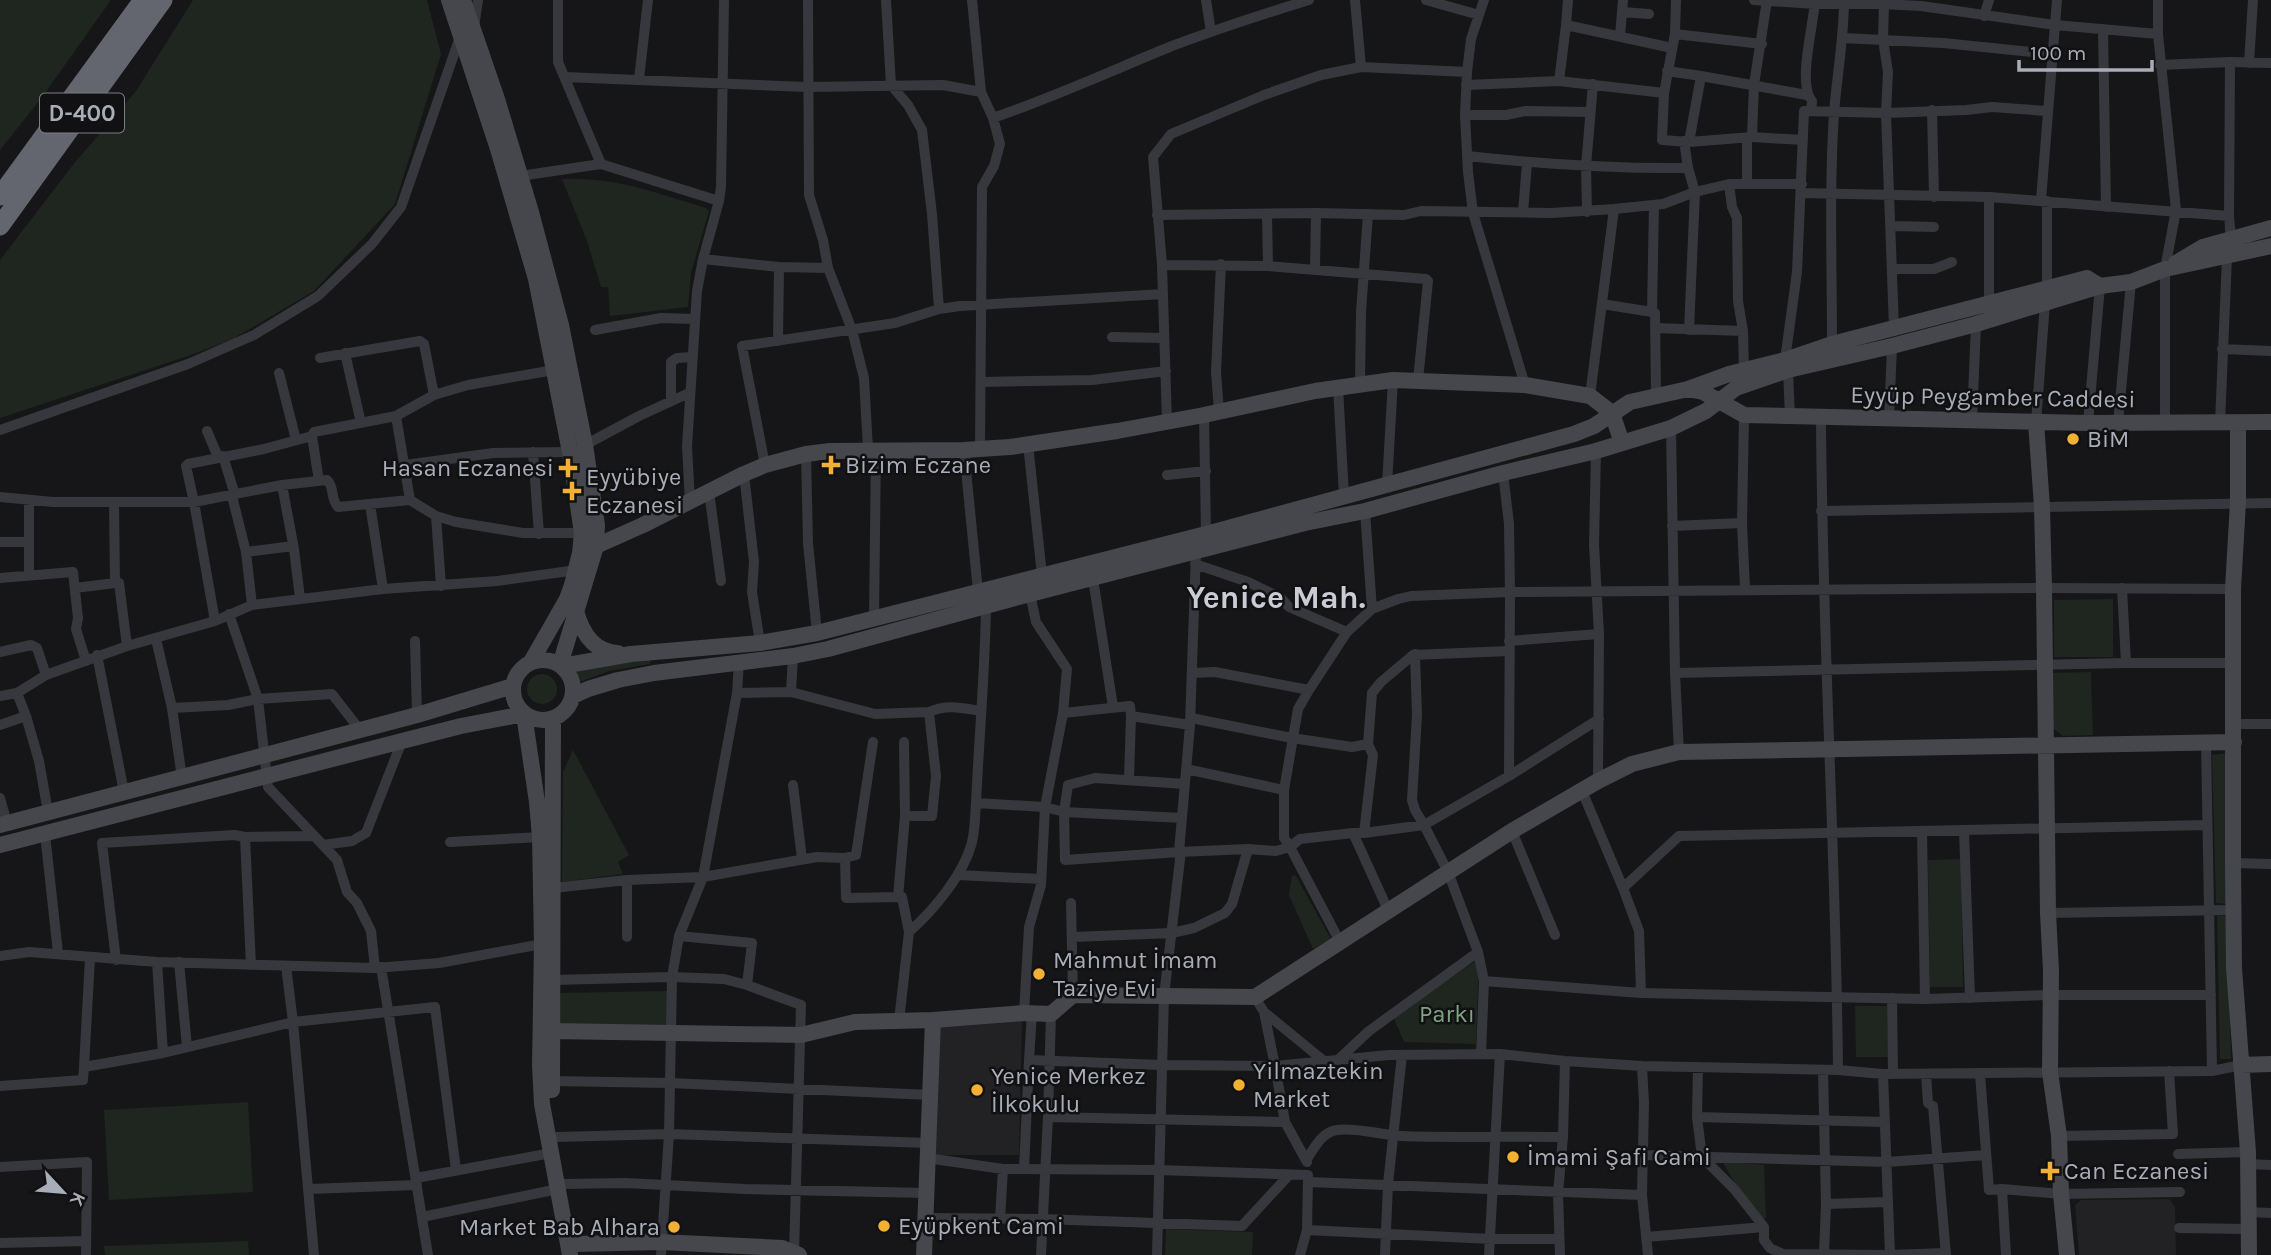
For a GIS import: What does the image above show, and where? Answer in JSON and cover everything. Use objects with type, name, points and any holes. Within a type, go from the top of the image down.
[{"type":"highway","name":"D-400","points":[[0,196],[143,0]]},
{"type":"highway","name":"D-400","points":[[0,226],[163,0]]},
{"type":"main road","points":[[449,0],[467,32],[520,176],[561,325],[585,445],[597,525],[596,546],[561,666]]},
{"type":"main road","points":[[463,0],[467,32],[536,279],[570,453],[582,533],[577,569],[567,599],[531,662],[517,674],[513,686],[514,699],[524,714],[540,837],[542,1104],[554,1145],[572,1252],[782,1248],[796,1254]]},
{"type":"main road","points":[[2165,269],[2203,247],[2271,228]]},
{"type":"main road","points":[[561,666],[631,654],[760,643],[817,633],[1206,534],[1574,434],[1594,426],[1630,402],[1688,389],[1729,374],[1892,346],[1976,324],[2087,278],[2100,286],[2130,282],[2165,269],[2271,246]]},
{"type":"main road","points":[[573,696],[618,680],[793,656],[886,635],[1030,594],[1196,558],[1305,523],[1365,511],[1596,451],[1671,428],[1706,411],[1736,388],[1832,344],[1989,304],[2046,296]]},
{"type":"main road","points":[[596,546],[744,474],[765,465],[806,454],[872,449],[972,449],[1028,444],[1212,414],[1338,387],[1393,380],[1525,385],[1590,396],[1612,413],[1622,443]]},
{"type":"main road","name":"Eyyüp Peygamber Caddesi","points":[[1688,389],[1703,392],[1744,415],[2088,423],[2271,422]]},
{"type":"main road","points":[[2036,422],[2044,587],[2050,1072],[2059,1136],[2067,1255]]},
{"type":"main road","points":[[2238,423],[2238,502],[2233,589],[2234,968],[2245,1093],[2249,1255]]},
{"type":"main road","points":[[576,611],[579,625],[594,645],[612,653],[631,654]]},
{"type":"main road","points":[[0,845],[461,726],[524,714],[538,720],[553,719],[568,708],[573,696],[572,680],[561,666],[546,660],[531,662]]},
{"type":"main road","points":[[4,824],[417,715],[513,686]]},
{"type":"main road","points":[[553,719],[551,1081],[554,1145]]},
{"type":"main road","points":[[552,1031],[801,1035],[855,1022],[1051,1014],[1073,995],[1255,997],[1512,831],[1632,764],[1679,752],[2234,742]]},
{"type":"main road","points":[[924,1255],[933,1020]]},
{"type":"main road","points":[[2241,1065],[2271,1064]]},
{"type":"street","points":[[0,430],[188,364],[254,335],[318,296],[372,244],[401,206],[478,0]]},
{"type":"street","points":[[558,0],[558,62],[601,164]]},
{"type":"street","points":[[639,79],[648,0]]},
{"type":"street","points":[[690,502],[687,446],[695,319],[702,259],[719,201],[724,0]]},
{"type":"street","points":[[808,0],[809,195],[823,240],[828,268],[852,330],[864,378],[872,449],[874,618]]},
{"type":"street","points":[[886,0],[891,85],[908,105],[922,130],[939,309]]},
{"type":"street","points":[[972,0],[981,92],[993,118],[1000,144],[994,166],[982,187],[981,382],[972,449],[978,591]]},
{"type":"street","points":[[1206,0],[1211,32]]},
{"type":"street","points":[[993,118],[1211,32],[1309,0]]},
{"type":"street","points":[[1354,0],[1361,67]]},
{"type":"street","points":[[1426,0],[1479,15]]},
{"type":"street","points":[[1484,0],[1471,39],[1466,85],[1467,156],[1473,213],[1525,385]]},
{"type":"street","points":[[1559,81],[1568,0]]},
{"type":"street","points":[[1620,36],[1623,0]]},
{"type":"street","points":[[1676,0],[1675,34],[1664,93],[1662,140],[1803,140]]},
{"type":"street","points":[[1754,0],[1936,4],[1984,16],[2158,34]]},
{"type":"street","points":[[1747,184],[1754,85],[1767,0]]},
{"type":"street","points":[[1984,16],[1989,0]]},
{"type":"street","points":[[2036,422],[2046,296],[2046,111],[2057,0]]},
{"type":"street","points":[[2158,0],[2160,65],[2176,210],[2165,269],[2165,423]]},
{"type":"street","points":[[2249,63],[2253,0]]},
{"type":"street","points":[[1811,111],[1812,100],[1807,94],[1806,80],[1815,2]]},
{"type":"street","points":[[1832,344],[1832,193],[1844,2]]},
{"type":"street","points":[[1882,2],[1883,40],[1888,72],[1886,113],[1894,328]]},
{"type":"street","points":[[1622,12],[1649,14]]},
{"type":"street","points":[[1566,24],[1672,48]]},
{"type":"street","points":[[2103,30],[2106,207]]},
{"type":"street","points":[[1675,34],[1762,44]]},
{"type":"street","points":[[1843,38],[1943,43],[2051,54]]},
{"type":"street","points":[[2230,62],[2231,239]]},
{"type":"street","points":[[2160,65],[2271,63]]},
{"type":"street","points":[[1167,422],[1162,265],[1153,157],[1171,134],[1309,79],[1361,67],[1467,72]]},
{"type":"street","points":[[1667,71],[1807,94]]},
{"type":"street","points":[[1689,330],[1695,192],[1688,168],[1687,142],[1701,76]]},
{"type":"street","points":[[565,77],[807,87],[943,85],[981,92]]},
{"type":"street","points":[[1466,85],[1559,81],[1664,93]]},
{"type":"street","points":[[1587,212],[1586,166],[1593,84]]},
{"type":"street","points":[[1790,417],[1787,365],[1797,272],[1804,111],[1886,113],[1992,107],[2046,111]]},
{"type":"street","points":[[1932,110],[1934,197]]},
{"type":"street","points":[[1465,115],[1506,115],[1539,111],[1590,112]]},
{"type":"street","points":[[1467,156],[1527,163],[1630,169],[1688,168]]},
{"type":"street","points":[[1523,212],[1527,163]]},
{"type":"street","points":[[520,176],[601,164],[719,201]]},
{"type":"street","points":[[1157,215],[1404,215],[1421,211],[1587,212],[1654,205],[1729,184],[1747,184],[1832,193],[1989,197],[2229,216]]},
{"type":"street","points":[[1729,184],[1731,207],[1737,218],[1738,301],[1743,331],[1744,372]]},
{"type":"street","points":[[1989,197],[1989,304]]},
{"type":"street","points":[[1654,205],[1652,312],[1655,313],[1656,396]]},
{"type":"street","points":[[1590,396],[1614,209]]},
{"type":"street","points":[[1315,268],[1317,213]]},
{"type":"street","points":[[1267,214],[1268,265]]},
{"type":"street","points":[[1360,384],[1368,214]]},
{"type":"street","points":[[1892,226],[1934,227]]},
{"type":"street","points":[[2220,423],[2227,257]]},
{"type":"street","points":[[702,259],[779,267],[828,268]]},
{"type":"street","points":[[1893,270],[1934,269],[1952,262]]},
{"type":"street","points":[[1206,534],[1206,471],[1216,372],[1221,264]]},
{"type":"street","points":[[1162,265],[1268,265],[1426,279],[1429,281],[1418,380]]},
{"type":"street","points":[[778,341],[779,267]]},
{"type":"street","points":[[2118,423],[2130,282]]},
{"type":"street","points":[[2088,423],[2100,286]]},
{"type":"street","points":[[765,465],[742,346],[895,323],[939,309],[1163,294]]},
{"type":"street","points":[[1602,304],[1652,312]]},
{"type":"street","points":[[595,330],[661,318],[695,319]]},
{"type":"street","points":[[1972,420],[1976,324]]},
{"type":"street","points":[[1655,328],[1743,331]]},
{"type":"street","points":[[1112,337],[1164,338]]},
{"type":"street","points":[[320,358],[420,341],[424,344],[434,395]]},
{"type":"street","points":[[1889,419],[1892,346]]},
{"type":"street","points":[[2222,349],[2271,351]]},
{"type":"street","points":[[345,353],[361,423]]},
{"type":"street","points":[[671,401],[671,362],[677,358],[692,357]]},
{"type":"street","points":[[215,621],[186,466],[188,464],[264,449],[312,436],[314,432],[396,416],[434,395],[468,385],[554,370]]},
{"type":"street","points":[[981,382],[1092,380],[1166,371]]},
{"type":"street","points":[[279,373],[296,440]]},
{"type":"street","points":[[1387,485],[1393,380]]},
{"type":"street","points":[[1338,387],[1343,496]]},
{"type":"street","points":[[585,445],[639,415],[689,393]]},
{"type":"street","points":[[1744,415],[1742,523],[1745,589]]},
{"type":"street","points":[[396,416],[410,500]]},
{"type":"street","points":[[1821,417],[1823,589],[1835,898],[1838,1070]]},
{"type":"street","points":[[1671,428],[1679,752]]},
{"type":"street","points":[[207,431],[221,456],[233,496],[246,552],[252,605]]},
{"type":"street","points":[[312,436],[318,481]]},
{"type":"street","points":[[1028,444],[1042,575]]},
{"type":"street","points":[[1596,451],[1594,545],[1599,634],[1598,781]]},
{"type":"street","points":[[533,452],[539,534]]},
{"type":"street","points":[[405,465],[493,453],[570,453]]},
{"type":"street","points":[[806,454],[808,543],[817,633]]},
{"type":"street","points":[[1167,475],[1206,471]]},
{"type":"street","points":[[1503,473],[1509,524],[1508,776]]},
{"type":"street","points":[[744,474],[754,562],[752,592],[760,643]]},
{"type":"street","points":[[0,497],[114,503],[194,502],[282,485],[327,480],[331,484],[334,502],[338,507],[410,500],[436,516],[456,522],[539,534],[582,533]]},
{"type":"street","points":[[282,485],[300,598]]},
{"type":"street","points":[[709,492],[721,581]]},
{"type":"street","points":[[29,500],[29,575]]},
{"type":"street","points":[[114,503],[115,583]]},
{"type":"street","points":[[1821,511],[2271,503]]},
{"type":"street","points":[[370,504],[383,589]]},
{"type":"street","points":[[1365,511],[1372,609]]},
{"type":"street","points":[[436,516],[441,586]]},
{"type":"street","points":[[1672,526],[1742,523]]},
{"type":"street","points":[[0,542],[29,542]]},
{"type":"street","points":[[246,552],[293,546]]},
{"type":"street","points":[[1157,1255],[1164,996],[1191,721],[1196,558],[1281,598],[1289,607],[1347,632]]},
{"type":"street","points":[[0,696],[16,693],[46,675],[97,655],[215,621],[252,605],[383,589],[497,581],[577,569]]},
{"type":"street","points":[[0,578],[74,572],[78,618],[76,629],[86,661]]},
{"type":"street","points":[[1093,579],[1113,707]]},
{"type":"street","points":[[75,588],[118,583],[127,646]]},
{"type":"street","points":[[2122,588],[2126,663]]},
{"type":"street","points":[[1340,942],[1284,838],[1284,790],[1292,738],[1298,709],[1347,632],[1372,609],[1398,598],[1510,592],[1745,589],[2233,589]]},
{"type":"street","points":[[1024,1169],[1029,1060],[1029,928],[1041,879],[1045,807],[1063,713],[1067,669],[1036,622],[1030,594]]},
{"type":"street","points":[[909,932],[928,916],[958,875],[972,843],[985,670],[986,607]]},
{"type":"street","points":[[229,614],[258,699],[268,787],[337,860],[347,892],[358,903],[371,931],[428,1255]]},
{"type":"street","points":[[1388,910],[1358,833],[1373,755],[1368,744],[1372,693],[1387,676],[1415,654],[1509,646],[1599,634]]},
{"type":"street","points":[[156,639],[172,708],[182,778]]},
{"type":"street","points":[[415,641],[417,715]]},
{"type":"street","points":[[0,652],[31,645],[37,648],[46,675]]},
{"type":"street","points":[[1415,654],[1417,715],[1412,800],[1448,873],[1478,952],[1484,981],[1481,1054]]},
{"type":"street","points":[[97,655],[124,792]]},
{"type":"street","points":[[791,692],[793,656]]},
{"type":"street","points":[[661,1249],[669,1134],[672,977],[679,936],[703,877],[737,693],[739,662]]},
{"type":"street","points":[[1675,673],[2233,663]]},
{"type":"street","points":[[1192,673],[1216,672],[1309,690]]},
{"type":"street","points":[[737,693],[791,692],[875,713],[929,712],[942,706],[981,711]]},
{"type":"street","points":[[16,693],[26,716],[39,761],[48,812]]},
{"type":"street","points":[[172,708],[332,694],[360,730]]},
{"type":"street","points":[[1063,713],[1130,706],[1129,779]]},
{"type":"street","points":[[905,816],[932,816],[936,776],[929,712]]},
{"type":"street","points":[[0,725],[26,716]]},
{"type":"street","points":[[1131,716],[1191,721],[1352,747],[1368,744]]},
{"type":"street","points":[[1185,784],[1095,778],[1068,785],[1064,812],[1065,860],[1248,849],[1276,851],[1290,847],[1300,839],[1424,825],[1599,719]]},
{"type":"street","points":[[2234,724],[2271,724]]},
{"type":"street","points":[[323,845],[352,841],[366,833],[402,741]]},
{"type":"street","points":[[553,888],[627,880],[703,877],[802,859],[845,858],[856,855],[873,742]]},
{"type":"street","points":[[898,897],[905,816],[904,742]]},
{"type":"street","points":[[2206,743],[2211,1071]]},
{"type":"street","points":[[1186,769],[1284,790]]},
{"type":"street","points":[[793,785],[802,859]]},
{"type":"street","points":[[1582,791],[1639,931],[1641,993]]},
{"type":"street","points":[[0,798],[4,824]]},
{"type":"street","points":[[976,803],[1045,807],[1064,812],[1182,818]]},
{"type":"street","points":[[1623,888],[1679,836],[2207,825]]},
{"type":"street","points":[[1964,830],[1970,998]]},
{"type":"street","points":[[1512,831],[1555,935]]},
{"type":"street","points":[[1922,831],[1925,999]]},
{"type":"street","points":[[46,834],[58,953]]},
{"type":"street","points":[[116,960],[102,844],[234,835],[313,836]]},
{"type":"street","points":[[245,837],[251,965]]},
{"type":"street","points":[[450,842],[540,837]]},
{"type":"street","points":[[1073,936],[1172,933],[1194,929],[1229,909],[1235,899],[1248,849]]},
{"type":"street","points":[[845,858],[846,898],[902,897],[909,932],[899,1021]]},
{"type":"street","points":[[2233,863],[2271,864]]},
{"type":"street","points":[[958,875],[1041,879]]},
{"type":"street","points":[[627,880],[627,937]]},
{"type":"street","points":[[1072,903],[1073,995]]},
{"type":"street","points":[[2048,913],[2234,910]]},
{"type":"street","points":[[679,936],[752,943],[747,985]]},
{"type":"street","points":[[0,956],[29,952],[157,962],[378,967],[439,963],[542,944]]},
{"type":"street","points":[[1339,1059],[1369,1031],[1478,952]]},
{"type":"street","points":[[0,1086],[83,1080],[90,958]]},
{"type":"street","points":[[157,962],[163,1053]]},
{"type":"street","points":[[179,962],[187,1047]]},
{"type":"street","points":[[286,966],[314,1255]]},
{"type":"street","points":[[553,980],[672,977],[724,979],[801,1005],[796,1254]]},
{"type":"street","points":[[1484,981],[1641,993],[1836,998],[2211,995]]},
{"type":"street","points":[[1255,997],[1264,1012],[1285,1122],[1307,1158],[1307,1230],[1300,1255]]},
{"type":"street","points":[[1890,1255],[1885,1122],[1892,998]]},
{"type":"street","points":[[83,1067],[163,1053],[293,1023],[435,1007],[456,1170]]},
{"type":"street","points":[[1264,1012],[1324,1061]]},
{"type":"street","points":[[1041,1255],[1051,1014]]},
{"type":"street","points":[[1029,1060],[1275,1066],[1402,1055],[1500,1054],[1642,1066],[1838,1070],[1888,1074],[2211,1071],[2241,1065]]},
{"type":"street","points":[[1489,1255],[1500,1054]]},
{"type":"street","points":[[1385,1255],[1388,1184],[1402,1055]]},
{"type":"street","points":[[1560,1255],[1558,1193],[1565,1061]]},
{"type":"street","points":[[1642,1066],[1642,1195],[1648,1255]]},
{"type":"street","points":[[1698,1067],[1697,1116],[1702,1157],[1735,1190],[1763,1227],[1764,1240],[1779,1254],[1946,1254],[1933,1106],[1928,1102],[1926,1074]]},
{"type":"street","points":[[1824,1070],[1825,1254]]},
{"type":"street","points":[[2059,1136],[2173,1134],[2169,1071]]},
{"type":"street","points":[[1980,1074],[1989,1190],[2061,1194],[2180,1192]]},
{"type":"street","points":[[551,1081],[670,1083],[930,1095]]},
{"type":"street","points":[[1697,1116],[1885,1122]]},
{"type":"street","points":[[1048,1117],[1285,1122]]},
{"type":"street","points":[[1307,1158],[1321,1138],[1338,1129],[1443,1137],[1563,1137]]},
{"type":"street","points":[[309,1189],[417,1181],[554,1145],[669,1134],[797,1140],[928,1151],[1003,1169],[1159,1170],[1289,1175],[1493,1191],[1642,1195]]},
{"type":"street","points":[[2178,1154],[2248,1158],[2271,1165]]},
{"type":"street","points":[[1642,1155],[1887,1162],[1986,1155]]},
{"type":"street","points":[[0,1167],[87,1162],[86,1255]]},
{"type":"street","points":[[1000,1219],[1003,1169]]},
{"type":"street","points":[[925,1218],[1242,1226],[1289,1175]]},
{"type":"street","points":[[422,1217],[561,1186],[926,1193]]},
{"type":"street","points":[[2002,1189],[2006,1255]]},
{"type":"street","points":[[1826,1203],[1887,1202]]},
{"type":"street","points":[[2248,1212],[2271,1213]]},
{"type":"street","points":[[1646,1237],[1763,1227]]},
{"type":"street","points":[[2179,1228],[2248,1229]]},
{"type":"street","points":[[1307,1230],[1386,1236],[1559,1239]]},
{"type":"street","points":[[0,1242],[86,1241]]},
{"type":"shaded area","name":"Yenice Merkez İlkokulu","points":[[1022,1021],[1019,1155],[932,1155],[935,1024]]},
{"type":"shaded area","points":[[2169,1199],[2175,1207],[2176,1255],[2079,1255],[2075,1205],[2081,1200]]},
{"type":"green space","points":[[0,0],[111,0],[40,100],[0,150]]},
{"type":"green space","points":[[193,0],[427,0],[441,54],[395,204],[314,291],[231,340],[0,418],[0,260],[72,166],[136,91]]},
{"type":"green space","points":[[562,179],[618,183],[709,211],[691,273],[688,307],[610,316],[608,287],[601,287],[587,241]]},
{"type":"green space","points":[[2113,599],[2113,657],[2054,657],[2054,600]]},
{"type":"green space","points":[[651,659],[650,664],[609,671],[577,683],[577,670]]},
{"type":"green space","points":[[2091,672],[2093,735],[2063,736],[2050,726],[2048,673]]},
{"type":"green space","points":[[542,674],[553,678],[557,689],[553,700],[542,704],[531,700],[527,689],[531,678]]},
{"type":"green space","points":[[573,750],[629,855],[618,862],[623,874],[562,882],[563,772]]},
{"type":"green space","points":[[2228,753],[2229,904],[2216,903],[2212,755]]},
{"type":"green space","points":[[1961,859],[1963,987],[1930,987],[1928,860]]},
{"type":"green space","points":[[1292,875],[1296,876],[1331,939],[1313,949],[1289,895]]},
{"type":"green space","points":[[2217,916],[2227,916],[2231,1059],[2220,1059]]},
{"type":"green space","name":"Parkı","points":[[1479,959],[1476,1044],[1404,1042],[1393,1016]]},
{"type":"green space","points":[[667,991],[667,1027],[560,1026],[560,993]]},
{"type":"green space","points":[[1855,1006],[1887,1006],[1888,1057],[1856,1057]]},
{"type":"green space","points":[[248,1102],[253,1192],[109,1200],[104,1110]]},
{"type":"green space","points":[[1722,1161],[1764,1165],[1766,1217],[1763,1220],[1747,1204]]},
{"type":"green space","points":[[1166,1229],[1253,1232],[1252,1255],[1165,1255]]},
{"type":"green space","points":[[248,1241],[249,1255],[105,1255],[104,1246]]},
{"type":"place","name":"BiM","points":[[2073,439]]},
{"type":"place","name":"Bizim Eczane","points":[[831,465]]},
{"type":"place","name":"Hasan Eczanesi","points":[[568,468]]},
{"type":"place","name":"Eyyübiye Eczanesi","points":[[572,491]]},
{"type":"place","name":"Mahmut İmam Taziye Evi","points":[[1039,974]]},
{"type":"place","name":"Yilmaztekin Market","points":[[1239,1085]]},
{"type":"place","name":"Yenice Merkez İlkokulu","points":[[977,1090]]},
{"type":"place","name":"İmami Şafi Cami","points":[[1513,1157]]},
{"type":"place","name":"Can Eczanesi","points":[[2050,1171]]},
{"type":"place","name":"Eyüpkent Cami","points":[[884,1226]]},
{"type":"place","name":"Market Bab Alhara","points":[[674,1227]]},
{"type":"district","name":"Yenice Mah.","points":[[1276,597]]}]
